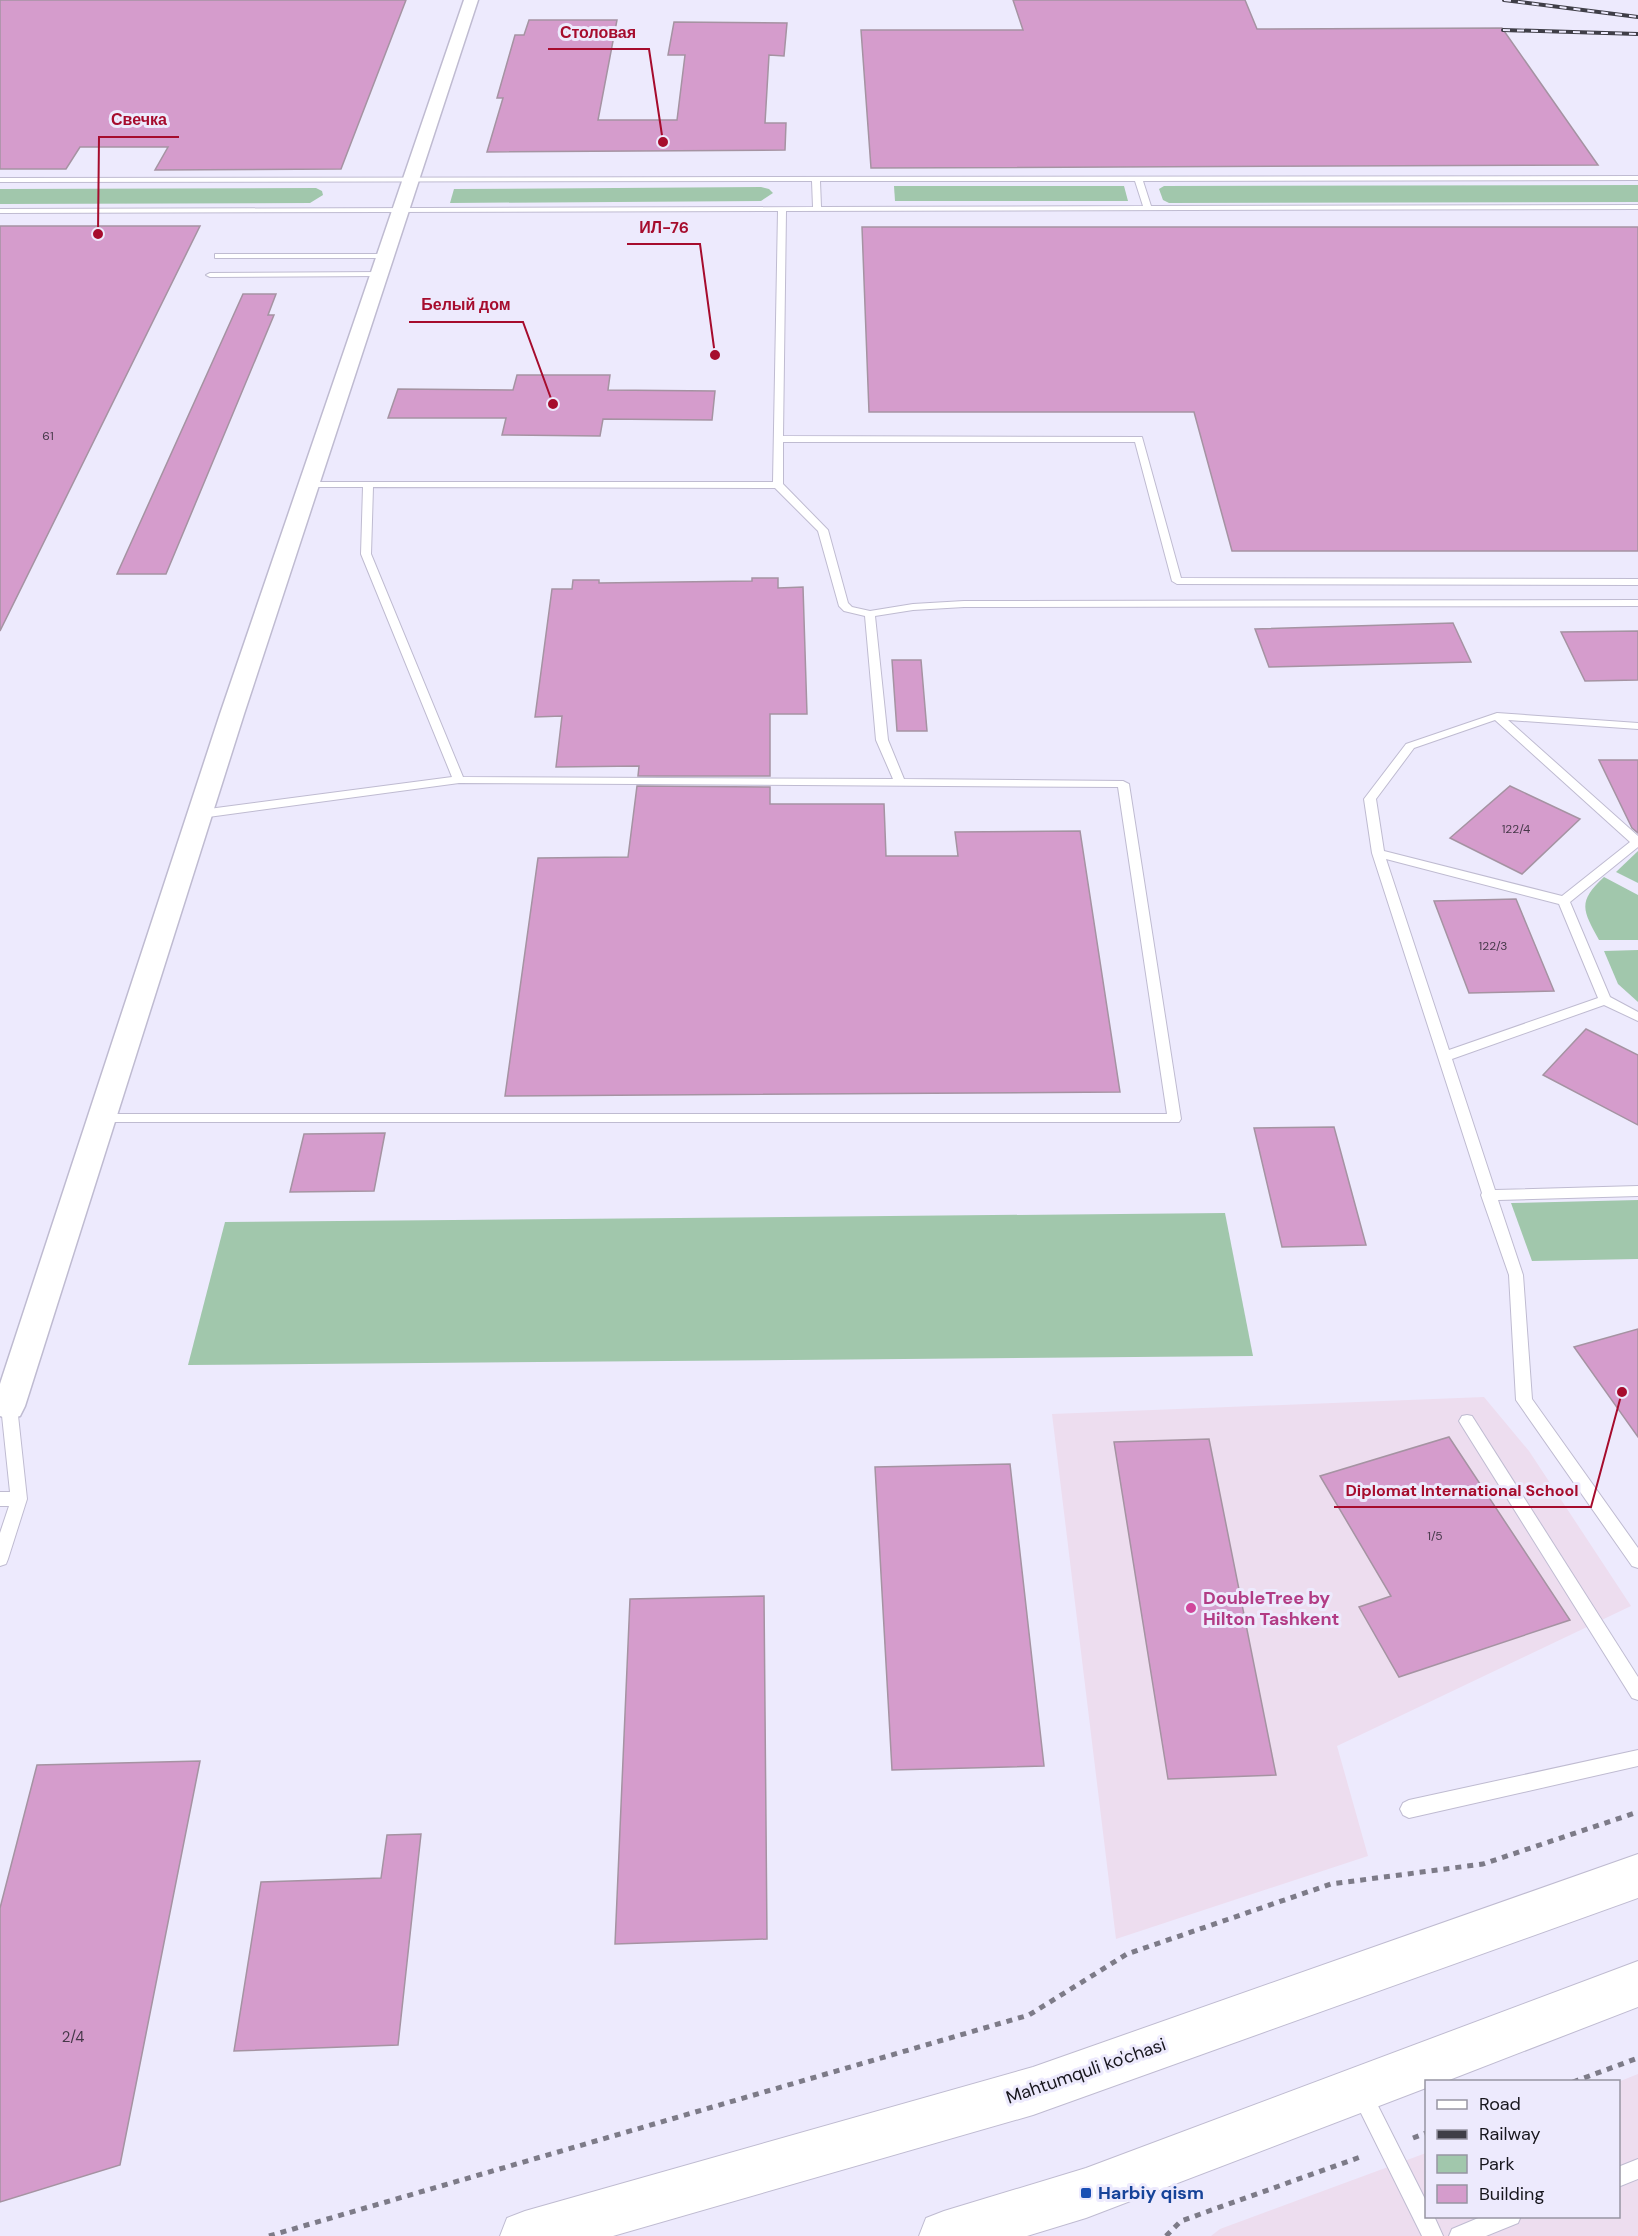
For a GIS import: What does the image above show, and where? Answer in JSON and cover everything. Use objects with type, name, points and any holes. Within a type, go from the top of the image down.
[{"type":"main road","name":"Mahtumquli ko'chasi","points":[[525,2236],[1033,2091],[1638,1876]]},
{"type":"main road","points":[[944,2236],[1086,2193],[1358,2088],[1638,1984]]},
{"type":"street","points":[[5,1414],[309,484],[471,0]]},
{"type":"lane","points":[[1138,178],[1148,208]]},
{"type":"lane","points":[[0,180],[1638,178]]},
{"type":"lane","points":[[816,179],[817,208]]},
{"type":"lane","points":[[0,211],[1638,207]]},
{"type":"lane","points":[[778,485],[782,208]]},
{"type":"lane","points":[[218,256],[382,265]]},
{"type":"lane","points":[[210,275],[382,265]]},
{"type":"lane","points":[[779,439],[1139,439],[1177,581],[1638,582]]},
{"type":"lane","points":[[309,484],[778,485],[823,530],[843,604],[848,609],[870,614],[913,607],[964,604],[1638,603]]},
{"type":"lane","points":[[368,484],[366,554],[459,780]]},
{"type":"lane","points":[[870,614],[882,740],[900,783]]},
{"type":"lane","points":[[1638,726],[1497,716],[1410,746],[1370,799],[1378,853],[1516,1275],[1524,1400],[1638,1561]]},
{"type":"lane","points":[[1497,716],[1637,841],[1564,901]]},
{"type":"lane","points":[[102,1119],[1174,1119],[1123,784],[459,780],[201,814]]},
{"type":"lane","points":[[1378,853],[1564,901]]},
{"type":"lane","points":[[1564,901],[1605,1000],[1638,1017]]},
{"type":"lane","points":[[1444,1057],[1605,1000]]},
{"type":"lane","points":[[1488,1195],[1638,1191]]},
{"type":"lane","points":[[0,1559],[19,1499],[5,1414]]},
{"type":"lane","points":[[1467,1421],[1638,1692]]},
{"type":"lane","points":[[0,1499],[19,1499]]},
{"type":"lane","points":[[1409,1809],[1638,1758]]},
{"type":"lane","points":[[1358,2088],[1433,2236]]},
{"type":"lane","points":[[1620,2176],[1638,2169]]},
{"type":"lane","points":[[1459,2236],[1508,2218]]},
{"type":"path","points":[[269,2236],[1029,2015],[1127,1954],[1331,1884],[1483,1864],[1638,1812]]},
{"type":"path","points":[[1578,2080],[1638,2058]]},
{"type":"path","points":[[1166,2236],[1181,2221],[1425,2133]]},
{"type":"shaded area","points":[[1484,1397],[1529,1451],[1631,1606],[1337,1746],[1368,1856],[1116,1939],[1052,1414]]},
{"type":"shaded area","points":[[1638,2074],[1638,2236],[1211,2236],[1220,2229],[1425,2153],[1425,2218],[1620,2218],[1620,2081]]},
{"type":"green space","points":[[1638,185],[1638,202],[1169,203],[1163,200],[1159,189],[1164,186]]},
{"type":"green space","points":[[894,186],[1124,186],[1128,201],[895,201]]},
{"type":"green space","points":[[761,187],[773,193],[761,201],[450,203],[454,189]]},
{"type":"green space","points":[[316,188],[322,191],[323,195],[310,203],[0,204],[0,189]]},
{"type":"green space","points":[[1638,851],[1638,883],[1616,872]]},
{"type":"green space","points":[[1604,877],[1638,895],[1638,940],[1599,940],[1585,907],[1590,893]]},
{"type":"green space","points":[[1638,950],[1638,1002],[1618,984],[1604,951]]},
{"type":"green space","points":[[1638,1200],[1638,1259],[1532,1261],[1511,1203]]},
{"type":"green space","points":[[1225,1213],[1253,1356],[188,1365],[225,1222]]},
{"type":"building","points":[[0,0],[406,0],[341,169],[155,170],[168,147],[80,147],[66,169],[0,169]]},
{"type":"building","points":[[1013,0],[1245,0],[1257,29],[1502,28],[1598,165],[871,168],[861,30],[1023,30]]},
{"type":"building","points":[[529,20],[617,20],[598,120],[677,120],[685,55],[668,55],[674,22],[787,23],[784,56],[769,55],[765,123],[786,123],[785,150],[487,152],[503,98],[497,98],[515,35],[524,35]]},
{"type":"building","points":[[0,226],[200,226],[0,631]]},
{"type":"building","points":[[862,227],[1638,227],[1638,551],[1232,551],[1194,412],[869,412]]},
{"type":"building","points":[[243,294],[276,294],[268,315],[274,315],[166,574],[117,574]]},
{"type":"building","points":[[517,375],[610,375],[608,390],[715,391],[712,420],[603,419],[600,436],[502,435],[506,418],[388,418],[398,389],[513,390]]},
{"type":"building","points":[[752,578],[778,578],[778,588],[803,587],[807,714],[770,714],[770,776],[638,776],[639,766],[556,767],[562,716],[535,717],[552,589],[572,589],[573,580],[599,580],[599,583],[752,581]]},
{"type":"building","points":[[1453,623],[1471,662],[1269,667],[1255,629]]},
{"type":"building","points":[[1638,631],[1638,680],[1585,681],[1561,632]]},
{"type":"building","points":[[892,660],[921,660],[927,731],[897,731]]},
{"type":"building","points":[[1599,760],[1638,760],[1638,833],[1632,828]]},
{"type":"building","points":[[637,786],[770,787],[770,804],[884,804],[886,856],[958,856],[955,832],[1080,831],[1120,1092],[505,1096],[538,858],[628,857]]},
{"type":"building","points":[[1510,786],[1580,819],[1522,874],[1450,838]]},
{"type":"building","points":[[1516,899],[1554,991],[1469,993],[1434,901]]},
{"type":"building","points":[[1586,1029],[1638,1055],[1638,1125],[1543,1075]]},
{"type":"building","points":[[1334,1127],[1366,1245],[1282,1247],[1254,1128]]},
{"type":"building","points":[[385,1133],[374,1191],[290,1192],[304,1134]]},
{"type":"building","points":[[1638,1329],[1638,1437],[1574,1347]]},
{"type":"building","points":[[1449,1437],[1570,1620],[1399,1677],[1359,1607],[1391,1596],[1320,1476]]},
{"type":"building","name":"DoubleTree by Hilton Tashkent","points":[[1209,1439],[1276,1775],[1168,1779],[1114,1442]]},
{"type":"building","points":[[1010,1464],[1044,1766],[892,1770],[875,1467]]},
{"type":"building","points":[[764,1596],[767,1939],[615,1944],[630,1599]]},
{"type":"building","points":[[200,1761],[120,2165],[0,2202],[0,1908],[37,1765]]},
{"type":"building","points":[[421,1834],[398,2045],[234,2051],[261,1882],[381,1878],[387,1835]]},
{"type":"railway","points":[[1504,0],[1638,17]]},
{"type":"railway","points":[[1503,30],[1638,34]]},
{"type":"place","name":"Столовая","points":[[663,142]]},
{"type":"place","name":"Свечка","points":[[98,234]]},
{"type":"place","name":"ИЛ-76","points":[[715,355]]},
{"type":"place","name":"Белый дом","points":[[553,404]]},
{"type":"place","name":"Diplomat International School","points":[[1622,1392]]},
{"type":"place","name":"DoubleTree by Hilton Tashkent","points":[[1191,1608]]},
{"type":"place","name":"Harbiy qism","points":[[1086,2193]]}]
